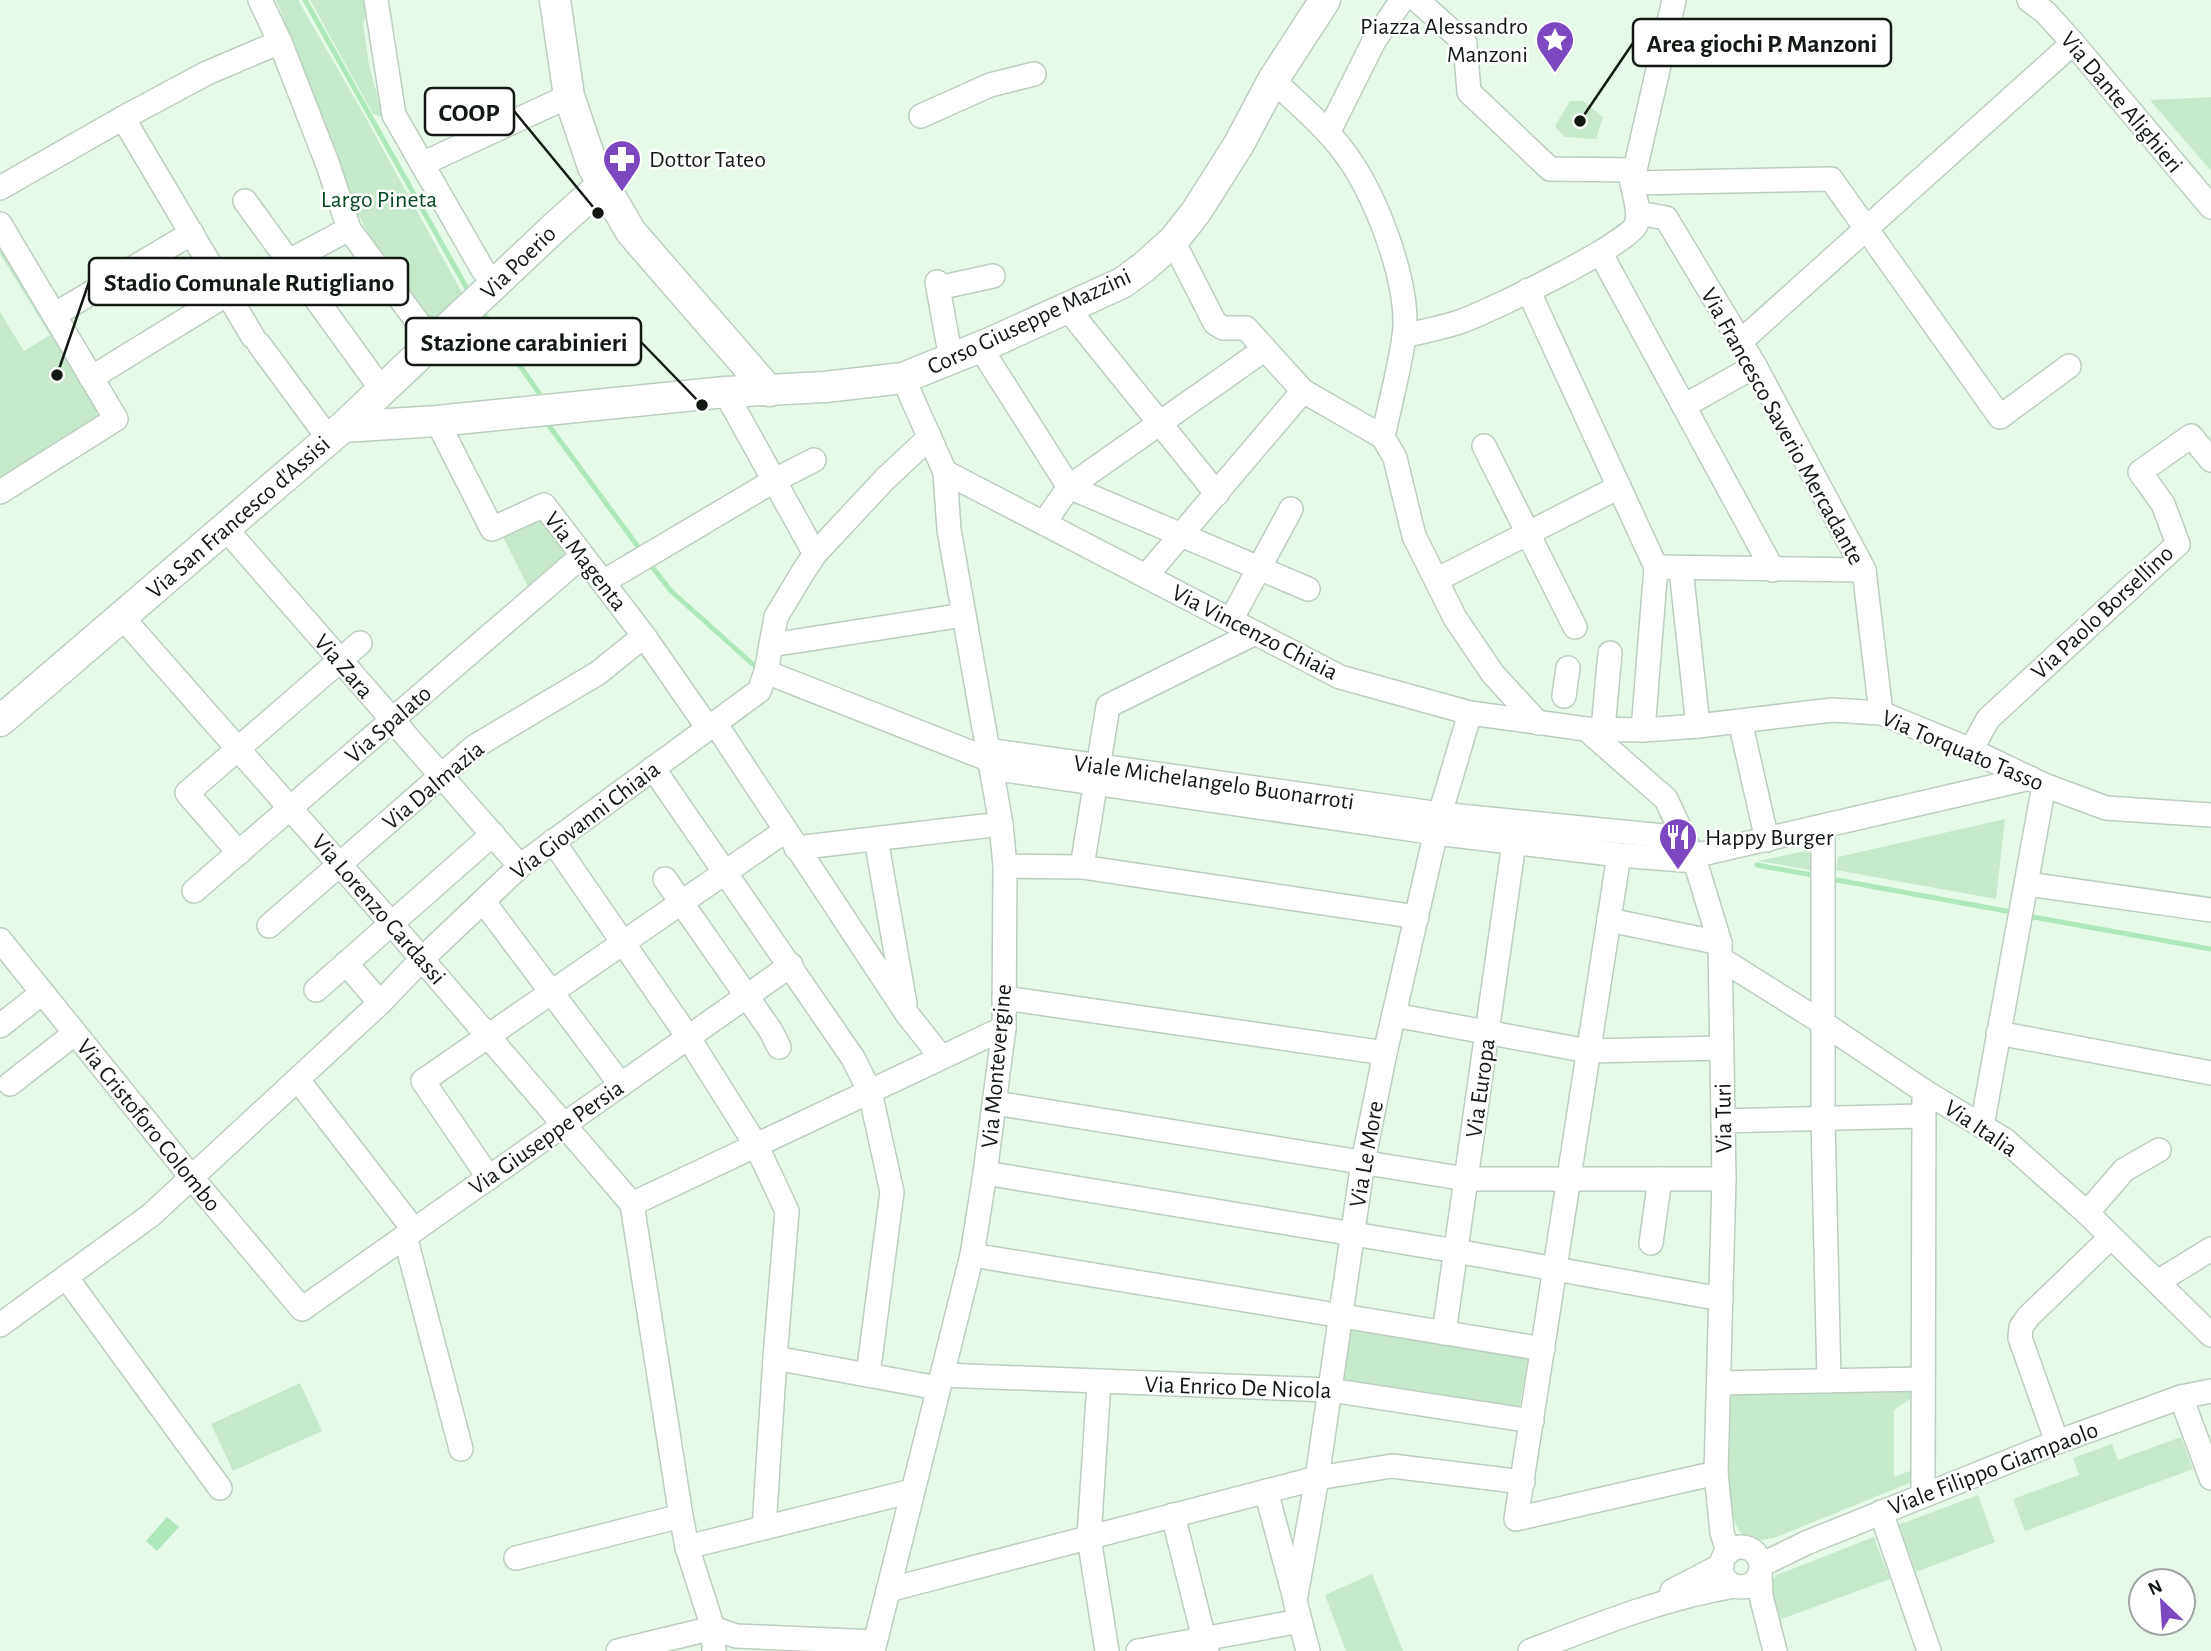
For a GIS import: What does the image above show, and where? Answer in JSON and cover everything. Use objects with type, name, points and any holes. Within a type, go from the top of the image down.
[{"type":"main road","points":[[555,0],[569,96],[587,153],[605,187],[631,232],[769,391]]},
{"type":"main road","name":"Corso Giuseppe Mazzini","points":[[769,391],[903,378],[980,347],[1122,283],[1173,241],[1196,212],[1239,144],[1273,80],[1325,0]]},
{"type":"main road","name":"Via Poerio","points":[[336,433],[555,227],[593,193],[605,187]]},
{"type":"main road","name":"Via San Francesco d'Assisi","points":[[1,720],[336,433],[725,392],[769,391]]},
{"type":"street","points":[[260,0],[280,42],[328,165],[349,229],[433,343]]},
{"type":"street","points":[[376,0],[394,114],[483,270]]},
{"type":"street","points":[[1328,133],[1374,41],[1402,0]]},
{"type":"street","points":[[1417,0],[1465,43],[1469,92],[1550,169],[1634,176],[1831,178],[2000,417],[2069,366]]},
{"type":"street","points":[[1404,336],[1463,321],[1601,254],[1631,233],[1637,223],[1638,213],[1634,176],[1674,0]]},
{"type":"street","name":"Via Dante Alighieri","points":[[2029,0],[2045,12],[2073,43],[2211,207]]},
{"type":"street","points":[[0,188],[207,73],[280,42]]},
{"type":"street","points":[[1740,342],[2073,43]]},
{"type":"street","points":[[921,116],[990,85],[1034,74]]},
{"type":"street","points":[[1273,80],[1346,154],[1364,185],[1398,267],[1404,298],[1404,336],[1383,437]]},
{"type":"street","points":[[422,164],[569,96]]},
{"type":"street","points":[[123,118],[256,340],[336,433]]},
{"type":"street","points":[[245,201],[382,390]]},
{"type":"street","name":"Via Francesco Saverio Mercadante","points":[[1638,213],[1666,218],[1755,366],[1864,570],[1881,713]]},
{"type":"street","points":[[0,224],[116,419],[0,492]]},
{"type":"street","points":[[91,378],[229,293],[349,229]]},
{"type":"street","points":[[54,316],[192,233]]},
{"type":"street","points":[[1173,241],[1215,323],[1223,328],[1246,328],[1303,391],[1383,437],[1395,458],[1414,537],[1455,618],[1493,674],[1556,714],[1568,668]]},
{"type":"street","points":[[1601,254],[1773,570]]},
{"type":"street","points":[[951,359],[938,285],[993,276]]},
{"type":"street","points":[[1528,290],[1656,568],[1643,730]]},
{"type":"street","points":[[1067,309],[1217,494]]},
{"type":"street","points":[[980,347],[1069,487],[1308,589]]},
{"type":"street","points":[[1044,523],[1069,487],[1265,349]]},
{"type":"street","points":[[1684,406],[1755,366]]},
{"type":"street","name":"Via Montevergine","points":[[874,1647],[972,1255],[1004,1028],[1005,866],[1001,824],[949,530],[945,472],[903,378]]},
{"type":"street","points":[[1146,576],[1303,391]]},
{"type":"street","points":[[725,392],[815,554]]},
{"type":"street","name":"Via Magenta","points":[[437,421],[492,529],[544,505],[711,725],[791,839],[907,1014],[941,1057]]},
{"type":"street","name":"Via Paolo Borsellino","points":[[1971,750],[1988,719],[2178,544],[2163,504],[2140,472],[2191,436],[2211,460]]},
{"type":"street","name":"Via Giovanni Chiaia","points":[[0,1325],[150,1215],[192,1178],[380,1003],[520,866],[759,691],[766,671],[776,617],[815,554],[885,479],[930,437]]},
{"type":"street","points":[[1484,446],[1575,627]]},
{"type":"street","points":[[603,582],[775,480],[814,460]]},
{"type":"street","name":"Via Vincenzo Chiaia","points":[[945,472],[1340,677],[1470,713],[1556,714],[1594,729]]},
{"type":"street","points":[[1436,580],[1619,487]]},
{"type":"street","points":[[1231,620],[1291,509]]},
{"type":"street","name":"Via Zara","points":[[225,528],[520,866]]},
{"type":"street","name":"Via Spalato","points":[[194,891],[582,556]]},
{"type":"street","points":[[1656,568],[1864,570]]},
{"type":"street","points":[[1681,569],[1699,726]]},
{"type":"street","points":[[771,645],[964,615]]},
{"type":"street","name":"Via Lorenzo Cardassi","points":[[122,617],[489,1035],[632,1204]]},
{"type":"street","points":[[1082,867],[1108,706],[1255,633]]},
{"type":"street","name":"Via Dalmazia","points":[[269,926],[474,747],[598,673],[645,636]]},
{"type":"street","points":[[239,853],[187,793],[360,643]]},
{"type":"street","points":[[1594,729],[1610,653]]},
{"type":"street","name":"Viale Michelangelo Buonarroti","points":[[766,671],[989,760],[1438,824]]},
{"type":"street","name":"Via Torquato Tasso","points":[[1594,729],[1643,730],[1699,726],[1832,710],[1881,713],[1971,750],[2037,782],[2106,808],[2211,815]]},
{"type":"street","name":"Via Le More","points":[[1298,1611],[1363,1161],[1438,824],[1470,713]]},
{"type":"street","points":[[1740,721],[1767,840]]},
{"type":"street","name":"Via Turi","points":[[1594,729],[1666,799],[1691,852],[1721,951],[1724,1179],[1716,1473],[1725,1559]]},
{"type":"street","points":[[653,768],[791,965],[853,1058],[870,1092],[892,1192],[867,1375]]},
{"type":"street","points":[[1438,824],[1514,843],[1619,855],[1691,852],[1767,840],[2037,782],[2027,884],[1982,1125]]},
{"type":"street","points":[[489,1178],[423,1081],[681,902],[726,872],[791,839],[876,839],[1001,824]]},
{"type":"street","points":[[1438,824],[1691,852]]},
{"type":"street","points":[[1823,828],[1824,1118],[1829,1381]]},
{"type":"street","points":[[316,990],[493,834]]},
{"type":"street","points":[[876,839],[907,1014]]},
{"type":"street","points":[[553,841],[688,1037],[756,1145],[788,1211],[764,1528]]},
{"type":"street","name":"Via Europa","points":[[1444,1333],[1514,843]]},
{"type":"street","points":[[1619,855],[1516,1520],[1716,1473]]},
{"type":"street","points":[[1005,866],[1082,867],[1417,918]]},
{"type":"street","points":[[665,879],[771,1031],[779,1047]]},
{"type":"street","points":[[2027,884],[2211,910]]},
{"type":"street","points":[[483,901],[621,1085]]},
{"type":"street","points":[[1609,920],[1721,951]]},
{"type":"street","name":"Via Cristoforo Colombo","points":[[0,940],[192,1178],[302,1309]]},
{"type":"street","name":"Via Italia","points":[[1721,951],[1924,1091],[2005,1140],[2159,1281],[2211,1335]]},
{"type":"street","points":[[346,963],[380,1003]]},
{"type":"street","name":"Via Giuseppe Persia","points":[[302,1309],[791,965]]},
{"type":"street","points":[[0,1026],[42,993]]},
{"type":"street","points":[[1004,998],[1385,1053]]},
{"type":"street","points":[[1394,1015],[1588,1051],[1721,1048]]},
{"type":"street","points":[[714,1651],[713,1628],[687,1547],[681,1516],[632,1204],[1004,1028]]},
{"type":"street","points":[[1998,1033],[2211,1073]]},
{"type":"street","points":[[10,1084],[75,1034]]},
{"type":"street","points":[[298,1080],[410,1233],[461,1449]]},
{"type":"street","points":[[1923,1495],[1924,1091]]},
{"type":"street","points":[[995,1103],[1466,1179],[1724,1179]]},
{"type":"street","points":[[1723,1121],[1923,1116]]},
{"type":"street","points":[[2087,1213],[2124,1170],[2159,1150]]},
{"type":"street","points":[[985,1173],[1456,1251],[1721,1299]]},
{"type":"street","points":[[1650,1243],[1660,1179]]},
{"type":"street","points":[[2057,1442],[2020,1338],[2021,1327],[2028,1317],[2111,1237]]},
{"type":"street","points":[[2159,1281],[2211,1249]]},
{"type":"street","points":[[972,1255],[1543,1349]]},
{"type":"street","points":[[65,1277],[220,1488]]},
{"type":"street","name":"Via Enrico De Nicola","points":[[775,1358],[867,1375],[940,1381],[1099,1382],[1330,1390],[1532,1421]]},
{"type":"street","name":"Viale Filippo Giampaolo","points":[[2181,1397],[2211,1377]]},
{"type":"street","points":[[1719,1383],[1923,1379]]},
{"type":"street","points":[[1099,1382],[1089,1538],[1107,1651]]},
{"type":"street","name":"Viale Filippo Giampaolo","points":[[1758,1564],[2057,1442],[2181,1397],[2211,1391]]},
{"type":"street","points":[[2181,1397],[2211,1478]]},
{"type":"street","points":[[888,1590],[1317,1478],[1392,1466],[1523,1482]]},
{"type":"street","name":"Via Le More","points":[[1266,1491],[1308,1651]]},
{"type":"street","points":[[687,1547],[912,1492]]},
{"type":"street","points":[[1881,1512],[1929,1651]]},
{"type":"street","points":[[1173,1515],[1205,1645]]},
{"type":"street","points":[[516,1558],[681,1516]]},
{"type":"street","points":[[1629,1613],[1725,1559],[1738,1547],[1758,1564],[1761,1596],[1773,1645]]},
{"type":"street","points":[[1725,1559],[1723,1574],[1737,1586],[1773,1645]]},
{"type":"street","points":[[1530,1651],[1629,1613],[1701,1592],[1753,1583],[1758,1564]]},
{"type":"street","points":[[1138,1651],[1205,1645],[1298,1611]]},
{"type":"street","points":[[618,1651],[713,1628],[736,1636],[874,1647]]},
{"type":"green space","name":"Largo Pineta","points":[[276,0],[298,0],[467,302],[434,330],[369,235],[338,177],[293,42]]},
{"type":"green space","name":"Largo Pineta","points":[[310,0],[367,0],[369,12],[363,23],[369,65],[383,117],[373,114]]},
{"type":"green space","points":[[2211,97],[2211,171],[2150,100]]},
{"type":"green space","points":[[1570,101],[1583,101],[1603,117],[1596,139],[1564,137],[1555,126]]},
{"type":"green space","points":[[0,247],[105,416],[0,482],[0,312],[24,351],[50,335],[0,254]]},
{"type":"green space","points":[[537,519],[544,520],[573,554],[529,589],[502,535]]},
{"type":"green space","points":[[2005,819],[1996,899],[1836,870],[1838,857]]},
{"type":"green space","points":[[1810,850],[1811,870],[1758,861]]},
{"type":"green space","points":[[1350,1326],[1529,1357],[1519,1410],[1341,1386]]},
{"type":"green space","points":[[300,1383],[322,1431],[233,1471],[211,1424]]},
{"type":"green space","points":[[1912,1392],[1912,1398],[1894,1410],[1894,1477],[1912,1470],[1912,1482],[1774,1538],[1750,1539],[1738,1529],[1729,1494],[1729,1394]]},
{"type":"green space","points":[[2181,1437],[2193,1469],[2025,1531],[2013,1499],[2079,1475],[2073,1458],[2112,1444],[2118,1460]]},
{"type":"green space","points":[[1978,1495],[1995,1542],[1916,1572],[1898,1525]]},
{"type":"green space","points":[[1874,1537],[1890,1579],[1779,1620],[1768,1592],[1770,1581],[1777,1575]]},
{"type":"green space","points":[[1372,1574],[1403,1651],[1346,1651],[1325,1595]]},
{"type":"shaded area","points":[[167,1517],[179,1527],[157,1551],[146,1541]]},
{"type":"waterway","points":[[305,0],[470,294]]},
{"type":"waterway","points":[[481,310],[539,393]]},
{"type":"waterway","points":[[544,419],[642,552]]},
{"type":"waterway","points":[[649,563],[671,591],[756,667]]},
{"type":"waterway","points":[[1602,842],[1641,845]]},
{"type":"waterway","points":[[1757,865],[1812,875]]},
{"type":"waterway","points":[[1837,880],[2006,911]]},
{"type":"waterway","points":[[2033,917],[2211,949]]},
{"type":"place","name":"Piazza Alessandro Manzoni","points":[[1555,74]]},
{"type":"place","name":"Area giochi P. Manzoni","points":[[1580,121]]},
{"type":"place","name":"Dottor Tateo","points":[[622,193]]},
{"type":"place","name":"COOP","points":[[598,213]]},
{"type":"place","name":"Stadio Comunale Rutigliano","points":[[57,375]]},
{"type":"place","name":"Stazione carabinieri","points":[[702,405]]},
{"type":"place","name":"Happy Burger","points":[[1678,871]]}]
